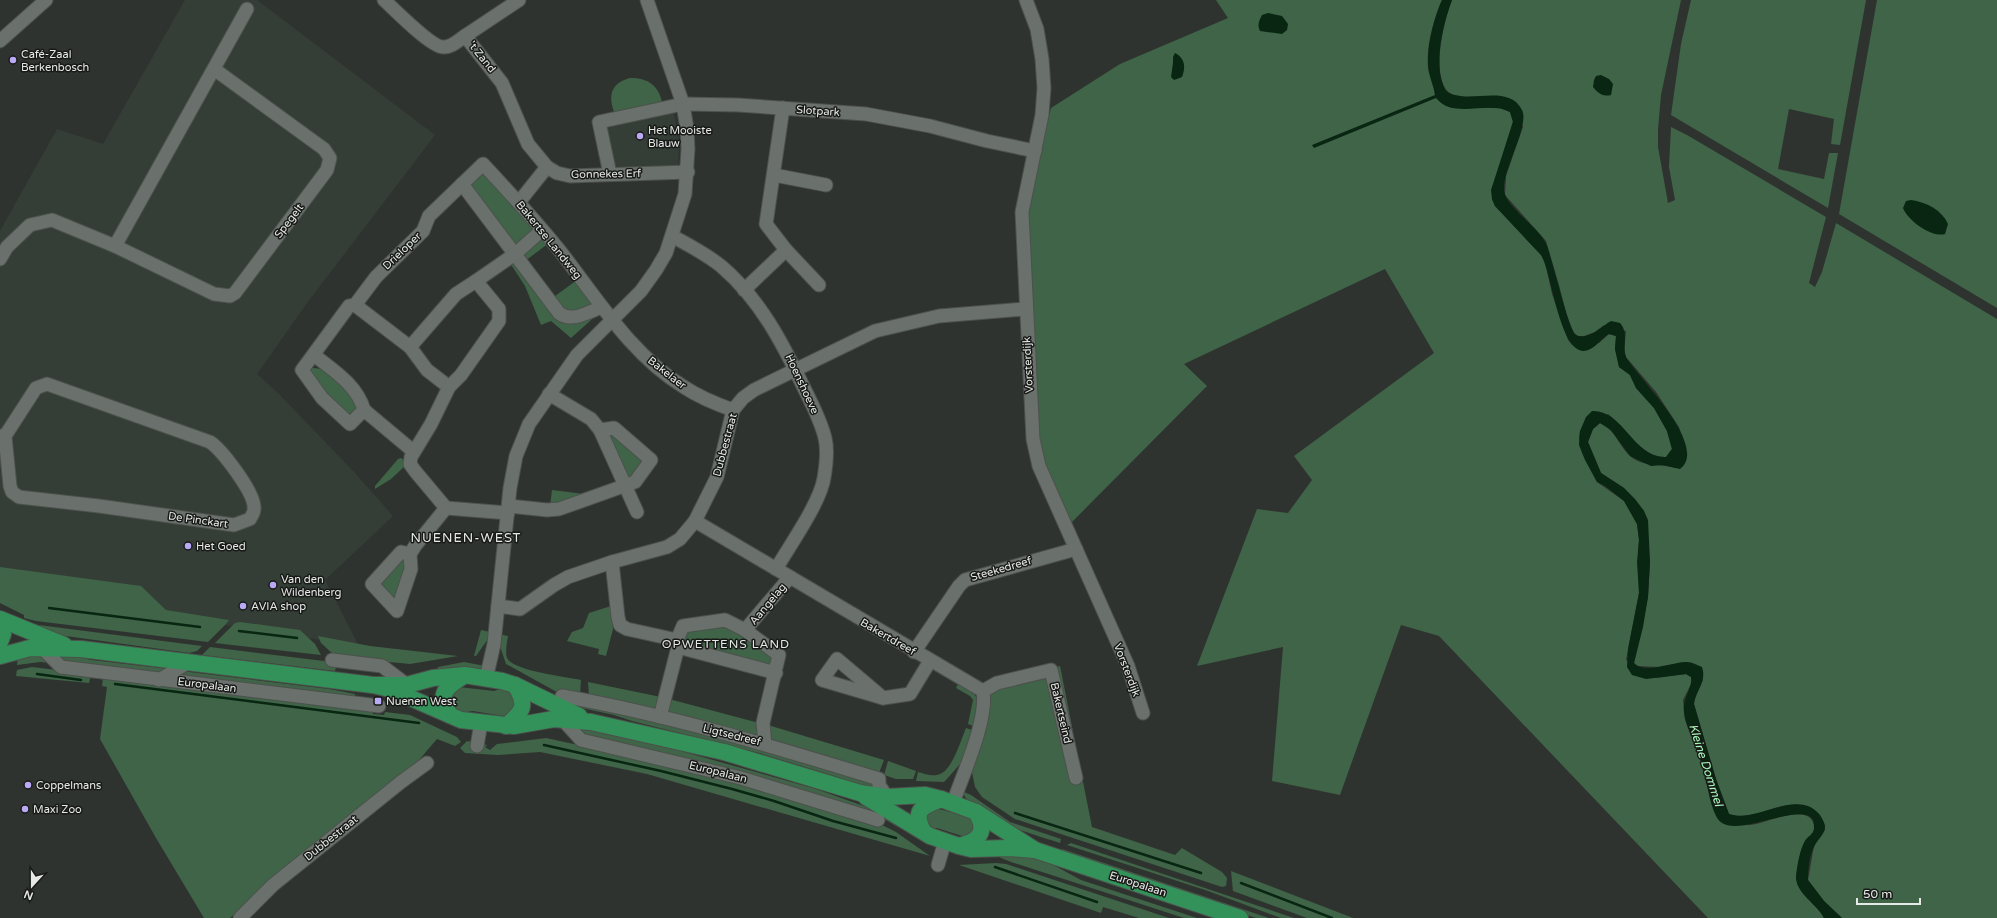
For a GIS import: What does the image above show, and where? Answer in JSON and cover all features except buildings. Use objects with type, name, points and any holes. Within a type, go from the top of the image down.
[{"type":"main road","name":"Europalaan","points":[[0,619],[63,644],[81,649]]},
{"type":"main road","points":[[0,623],[3,634],[0,642]]},
{"type":"main road","name":"Europalaan","points":[[0,656],[30,648],[81,649],[373,684],[407,685],[433,678],[465,675]]},
{"type":"main road","points":[[465,675],[486,679],[515,685],[522,696],[523,706],[520,714],[506,726],[461,720],[450,715],[444,705],[444,692],[451,684],[465,675]]},
{"type":"main road","name":"Europalaan","points":[[373,684],[390,689],[450,715]]},
{"type":"main road","name":"Europalaan","points":[[515,685],[556,707],[591,722]]},
{"type":"main road","name":"Europalaan","points":[[506,726],[554,719],[591,722],[724,752],[860,793],[887,797],[925,795],[947,801]]},
{"type":"main road","name":"Europalaan","points":[[860,793],[923,831]]},
{"type":"main road","points":[[947,801],[976,812],[982,826],[980,835],[970,843],[952,844],[923,831],[918,819],[920,810],[927,804],[947,801]]},
{"type":"main road","name":"Europalaan","points":[[976,812],[1035,850]]},
{"type":"main road","name":"Europalaan","points":[[952,844],[970,849],[1010,848],[1035,850],[1240,918]]},
{"type":"street","points":[[0,41],[46,0]]},
{"type":"street","points":[[465,36],[519,0]]},
{"type":"street","points":[[486,679],[494,644],[512,473],[516,456],[530,424],[584,346],[641,291],[656,270],[666,253],[684,198],[688,172],[687,129],[683,104],[648,0]]},
{"type":"street","name":"Vorsterdijk","points":[[1026,0],[1037,28],[1042,59],[1044,88],[1042,115],[1022,212],[1025,309],[1032,439],[1040,466],[1128,666],[1143,713]]},
{"type":"street","name":"'t Zand","points":[[390,2],[427,39],[440,47],[444,48],[465,36],[492,68],[502,83],[528,144],[547,167]]},
{"type":"street","points":[[115,246],[247,9]]},
{"type":"street","name":"Spegelt","points":[[1,256],[7,247],[30,225],[52,220],[115,246],[214,294],[230,296],[235,293],[327,170],[330,158],[324,149],[214,70]]},
{"type":"street","name":"Slotpark","points":[[610,174],[599,122],[683,104],[738,104],[866,114],[930,126],[987,142],[1035,151]]},
{"type":"street","points":[[783,108],[766,224],[786,250],[819,285]]},
{"type":"street","name":"Drieloper","points":[[364,410],[350,424],[322,398],[302,370],[349,306],[355,305],[376,277],[423,231],[429,216],[483,164]]},
{"type":"street","name":"Bakertse Landweg","points":[[483,164],[519,202],[542,230],[611,320]]},
{"type":"street","points":[[519,202],[547,167]]},
{"type":"street","name":"Gonnekes Erf","points":[[547,167],[557,173],[570,176],[688,172]]},
{"type":"street","points":[[774,174],[826,185]]},
{"type":"street","points":[[462,184],[563,316],[574,317],[602,307]]},
{"type":"street","points":[[410,347],[456,294],[515,254],[542,230]]},
{"type":"street","name":"Hoenshoeve","points":[[672,236],[702,252],[722,267],[744,290],[769,321],[785,348],[813,406],[826,439],[824,479],[818,496],[776,568]]},
{"type":"street","points":[[744,290],[786,250]]},
{"type":"street","points":[[410,454],[432,424],[449,387],[461,375],[499,321],[498,309],[476,281]]},
{"type":"street","points":[[355,305],[410,347],[427,370],[449,387]]},
{"type":"street","name":"Dubbestraat","points":[[498,606],[520,608],[568,577],[612,562],[672,545],[683,536],[695,521],[717,477],[733,410],[743,398],[795,369],[875,331],[939,316],[1025,309]]},
{"type":"street","name":"Bakelaer","points":[[611,320],[664,374],[683,387],[712,402],[733,410]]},
{"type":"street","points":[[314,355],[342,377],[360,397],[364,410],[410,454],[446,508]]},
{"type":"street","name":"De Pinckart","points":[[47,384],[210,442],[219,448],[246,487],[254,504],[254,511],[250,519],[234,525],[99,506],[19,497],[12,492],[10,486],[3,436],[36,388],[47,384]]},
{"type":"street","points":[[550,394],[592,419],[600,430],[637,512]]},
{"type":"street","points":[[446,508],[509,510],[559,509],[634,482],[651,460],[614,428],[600,430]]},
{"type":"street","points":[[410,554],[446,508]]},
{"type":"street","name":"Bakertdreef","points":[[695,521],[776,568],[914,652],[983,691]]},
{"type":"street","name":"Steekedreef","points":[[914,652],[959,586],[965,580],[1076,549]]},
{"type":"street","points":[[612,562],[620,625],[628,629],[776,673]]},
{"type":"street","name":"Aangelag","points":[[745,630],[790,577]]},
{"type":"street","name":"Aangelag","points":[[660,716],[683,626],[725,620],[745,630],[779,655],[776,673],[763,723],[765,744]]},
{"type":"street","name":"Europalaan","points":[[42,648],[61,666],[160,680],[379,706]]},
{"type":"street","points":[[332,660],[382,666],[407,685]]},
{"type":"street","points":[[883,698],[910,694],[930,661]]},
{"type":"street","points":[[160,680],[189,662]]},
{"type":"street","name":"Bakertseind","points":[[983,691],[997,683],[1051,670],[1076,778]]},
{"type":"street","points":[[947,801],[974,744],[985,703],[983,691]]},
{"type":"street","name":"Ligtsedreef","points":[[562,696],[660,716],[765,744],[879,779],[879,785],[887,797]]},
{"type":"street","name":"Europalaan","points":[[563,720],[581,740],[741,778],[878,820]]},
{"type":"street","points":[[477,746],[481,723]]},
{"type":"street","name":"Dubbestraat","points":[[240,918],[273,885],[401,782],[427,763]]},
{"type":"street","points":[[938,865],[952,844]]},
{"type":"shaded area","points":[[185,0],[257,0],[435,135],[307,303],[257,374],[278,393],[355,473],[393,516],[325,580],[359,646],[220,624],[0,585],[0,231],[57,129],[103,144]]},
{"type":"shaded area","points":[[1216,0],[1442,0],[1433,25],[1428,52],[1429,75],[1437,96],[1444,105],[1452,108],[1500,108],[1510,112],[1513,121],[1492,190],[1492,199],[1495,206],[1541,255],[1545,262],[1552,294],[1568,340],[1572,345],[1599,343],[1609,334],[1616,336],[1615,349],[1619,367],[1630,375],[1636,388],[1654,408],[1667,431],[1672,449],[1666,457],[1648,453],[1608,414],[1580,431],[1579,438],[1582,452],[1597,482],[1624,501],[1637,524],[1639,540],[1639,593],[1626,660],[1657,678],[1686,674],[1691,677],[1692,682],[1683,700],[1685,719],[1698,752],[1712,805],[1726,824],[1753,825],[1779,817],[1797,814],[1805,815],[1811,819],[1814,825],[1814,831],[1802,847],[1798,864],[1797,881],[1800,890],[1818,909],[1824,918],[1708,918],[1439,636],[1401,625],[1340,795],[1272,781],[1283,647],[1197,666],[1257,509],[1288,513],[1312,480],[1294,456],[1434,353],[1385,269],[1184,364],[1207,386],[1071,523],[1044,463],[1037,432],[1027,207],[1051,108],[1120,64],[1228,18]]},
{"type":"shaded area","points":[[1452,0],[1681,0],[1661,95],[1658,129],[1658,147],[1668,203],[1675,200],[1669,167],[1671,127],[1826,217],[1809,283],[1815,287],[1822,272],[1836,223],[1997,319],[1997,918],[1842,918],[1824,901],[1808,880],[1814,846],[1825,830],[1824,822],[1821,818],[1805,806],[1795,804],[1751,815],[1740,816],[1729,814],[1716,779],[1694,704],[1695,695],[1703,680],[1687,662],[1659,667],[1637,666],[1634,663],[1648,597],[1650,562],[1644,511],[1624,488],[1601,473],[1588,442],[1593,429],[1600,423],[1609,429],[1625,451],[1634,459],[1645,464],[1676,468],[1684,441],[1679,427],[1656,392],[1626,357],[1624,351],[1626,331],[1604,325],[1595,332],[1584,336],[1578,336],[1574,333],[1568,321],[1546,241],[1505,195],[1506,176],[1523,127],[1512,100],[1498,97],[1457,96],[1448,91],[1442,81],[1440,53],[1445,23]]},
{"type":"shaded area","points":[[1691,0],[1866,0],[1840,145],[1831,144],[1834,119],[1789,109],[1778,169],[1824,179],[1829,153],[1838,153],[1828,208],[1671,115],[1681,44]]},
{"type":"shaded area","points":[[1877,0],[1997,0],[1997,308],[1839,214]]},
{"type":"shaded area","points":[[630,78],[642,79],[655,87],[662,102],[614,112],[611,100],[613,90],[619,83]]},
{"type":"shaded area","name":"Het Mooiste Blauw","points":[[674,113],[679,142],[678,167],[613,169],[601,129]]},
{"type":"shaded area","points":[[483,173],[533,224],[535,231],[516,248],[466,185]]},
{"type":"shaded area","points":[[540,238],[549,243],[525,261],[519,254]]},
{"type":"shaded area","points":[[510,263],[523,267],[559,318],[600,312],[571,338],[551,321],[541,325],[525,286]]},
{"type":"shaded area","points":[[577,280],[597,306],[569,316],[551,299]]},
{"type":"shaded area","points":[[312,368],[328,372],[341,382],[358,409],[355,413],[345,413],[333,403],[309,370]]},
{"type":"shaded area","points":[[611,434],[643,459],[635,475],[628,478],[608,436]]},
{"type":"shaded area","points":[[401,458],[405,461],[405,466],[391,479],[375,489],[375,486],[398,459]]},
{"type":"shaded area","points":[[552,490],[584,494],[550,506]]},
{"type":"shaded area","points":[[404,558],[406,570],[396,596],[391,597],[381,585],[383,580]]},
{"type":"shaded area","points":[[0,567],[141,586],[166,610],[229,620],[208,642],[36,621],[24,618],[24,615],[0,603]]},
{"type":"shaded area","points":[[611,606],[613,629],[606,656],[598,654],[599,649],[567,641],[572,632],[583,628],[589,613]]},
{"type":"shaded area","points":[[240,622],[300,630],[315,644],[321,655],[215,643],[235,623]]},
{"type":"shaded area","points":[[724,622],[774,655],[773,667],[683,642],[685,631]]},
{"type":"shaded area","points":[[31,624],[202,646],[197,651],[189,653],[44,633]]},
{"type":"shaded area","points":[[481,630],[490,632],[488,639],[476,656],[474,656]]},
{"type":"shaded area","points":[[498,634],[508,636],[506,656],[511,663],[529,670],[581,680],[580,694],[555,691],[506,664],[499,643]]},
{"type":"shaded area","points":[[318,636],[370,646],[458,656],[410,664],[358,659],[334,655],[321,643]]},
{"type":"shaded area","points":[[210,647],[365,666],[336,667],[335,671],[202,655]]},
{"type":"shaded area","points":[[38,650],[51,663],[40,662],[17,665],[18,654]]},
{"type":"shaded area","points":[[55,653],[67,653],[91,660],[170,669],[161,675],[67,663]]},
{"type":"shaded area","points":[[464,662],[485,666],[474,672],[436,674],[438,667]]},
{"type":"shaded area","points":[[1060,666],[1092,827],[1175,855],[1182,848],[1222,872],[1227,878],[1226,886],[1222,887],[1015,819],[982,797],[975,787],[971,767],[991,700],[991,694],[981,686]]},
{"type":"shaded area","points":[[32,667],[91,674],[89,683],[16,676],[17,670]]},
{"type":"shaded area","points":[[181,671],[329,689],[355,694],[354,700],[172,678]]},
{"type":"shaded area","points":[[103,678],[374,710],[373,714],[384,715],[385,712],[410,715],[457,737],[461,742],[455,746],[437,739],[419,760],[230,918],[204,918],[156,838],[100,739],[107,687],[102,686]]},
{"type":"shaded area","points":[[588,682],[661,697],[658,710],[589,696]]},
{"type":"shaded area","points":[[958,684],[976,696],[978,700],[973,726],[968,724],[973,700],[970,696],[956,688]]},
{"type":"shaded area","points":[[459,687],[494,691],[503,688],[512,692],[516,702],[510,713],[503,716],[473,711],[461,713],[454,708],[451,698],[453,692]]},
{"type":"shaded area","points":[[554,696],[628,713],[874,780],[879,792],[868,791],[844,779],[759,753],[632,721],[614,715],[554,702]]},
{"type":"shaded area","points":[[669,699],[759,723],[761,737],[665,713]]},
{"type":"shaded area","points":[[574,723],[608,734],[681,751],[816,789],[889,815],[900,821],[898,827],[884,819],[583,738]]},
{"type":"shaded area","points":[[768,725],[884,760],[879,773],[770,740]]},
{"type":"shaded area","points":[[966,728],[972,730],[962,762],[946,780],[944,782],[916,781],[918,772],[935,775],[940,774],[948,767],[956,754]]},
{"type":"shaded area","points":[[546,738],[634,757],[736,783],[879,827],[880,824],[896,832],[930,856],[647,774],[540,752],[498,755],[465,753],[460,748],[467,741],[487,745],[485,747],[490,750],[497,744]]},
{"type":"shaded area","points":[[888,761],[916,771],[913,779],[896,779],[884,775]]},
{"type":"shaded area","points":[[962,791],[971,795],[1010,822],[1061,839],[1060,843],[1020,830],[991,817],[978,810],[968,801]]},
{"type":"shaded area","points":[[933,809],[939,809],[973,818],[973,831],[966,836],[962,836],[937,828],[932,829],[927,827],[926,817]]},
{"type":"shaded area","points":[[1071,843],[1294,918],[1281,918],[1208,891],[1067,845]]},
{"type":"shaded area","points":[[1062,849],[1269,918],[1256,918],[1061,854]]},
{"type":"shaded area","points":[[995,853],[1037,856],[1081,880],[1197,918],[1184,918],[1011,862],[1001,858]]},
{"type":"shaded area","points":[[996,863],[1006,864],[1169,918],[1139,918],[1103,907],[1101,913],[959,865]]},
{"type":"shaded area","points":[[1231,871],[1353,918],[1307,918],[1233,891]]},
{"type":"water","name":"Kleine Dommel","points":[[1442,0],[1452,0],[1442,33],[1439,58],[1442,81],[1446,91],[1455,95],[1465,96],[1507,97],[1516,102],[1522,110],[1522,126],[1507,172],[1504,191],[1506,198],[1511,205],[1544,239],[1573,331],[1576,335],[1585,336],[1590,335],[1611,321],[1620,323],[1623,327],[1625,335],[1626,357],[1668,412],[1679,429],[1686,445],[1687,458],[1680,469],[1662,465],[1651,466],[1630,456],[1611,430],[1600,423],[1593,429],[1588,442],[1601,473],[1624,488],[1635,499],[1644,511],[1648,520],[1650,562],[1648,597],[1643,627],[1634,663],[1645,668],[1660,667],[1681,662],[1693,663],[1702,667],[1702,682],[1694,704],[1716,779],[1729,814],[1740,816],[1788,805],[1800,804],[1811,807],[1820,815],[1825,825],[1825,829],[1815,844],[1811,855],[1808,880],[1824,901],[1842,918],[1824,918],[1799,888],[1796,872],[1800,853],[1803,844],[1812,834],[1814,829],[1813,820],[1807,815],[1797,814],[1757,823],[1731,826],[1722,823],[1717,818],[1710,799],[1698,752],[1685,717],[1684,707],[1691,677],[1686,674],[1646,679],[1632,675],[1627,667],[1628,649],[1639,593],[1637,562],[1639,540],[1637,524],[1624,501],[1605,486],[1597,482],[1579,445],[1580,431],[1586,417],[1592,411],[1603,413],[1621,425],[1645,450],[1655,455],[1666,457],[1672,449],[1667,431],[1654,408],[1636,388],[1630,375],[1619,367],[1615,349],[1616,336],[1609,334],[1594,347],[1587,350],[1583,351],[1575,347],[1568,338],[1562,324],[1545,264],[1541,255],[1495,206],[1492,199],[1491,190],[1513,122],[1510,112],[1492,108],[1452,108],[1443,104],[1436,98],[1314,148],[1312,145],[1435,95],[1429,71],[1428,54],[1433,25]]},
{"type":"water","points":[[1268,13],[1282,16],[1288,24],[1287,30],[1282,34],[1260,31],[1260,19],[1262,15]]},
{"type":"water","points":[[1175,53],[1183,60],[1184,70],[1182,77],[1174,80],[1171,77],[1173,57]]},
{"type":"water","points":[[1601,75],[1609,79],[1613,84],[1611,95],[1600,94],[1593,87],[1596,76]]},
{"type":"water","points":[[1911,200],[1928,205],[1942,215],[1948,224],[1945,234],[1940,235],[1927,231],[1910,218],[1903,208],[1906,201]]},
{"type":"waterway","points":[[49,608],[200,627]]},
{"type":"waterway","points":[[239,631],[297,638]]},
{"type":"waterway","points":[[37,674],[81,680]]},
{"type":"waterway","points":[[115,684],[419,723]]},
{"type":"waterway","points":[[544,745],[661,771],[732,789],[774,801],[833,821],[896,838]]},
{"type":"waterway","points":[[1015,813],[1201,873]]},
{"type":"waterway","points":[[995,867],[1097,902]]},
{"type":"waterway","points":[[1241,883],[1332,918]]},
{"type":"place","name":"Café-Zaal Berkenbosch","points":[[13,60]]},
{"type":"place","name":"Het Mooiste Blauw","points":[[640,136]]},
{"type":"place","name":"Het Goed","points":[[188,546]]},
{"type":"place","name":"Van den Wildenberg","points":[[273,585]]},
{"type":"place","name":"AVIA shop","points":[[243,606]]},
{"type":"place","name":"Nuenen West","points":[[378,701]]},
{"type":"place","name":"Coppelmans","points":[[28,785]]},
{"type":"place","name":"Maxi Zoo","points":[[25,809]]},
{"type":"district","name":"NUENEN-WEST","points":[[466,538]]},
{"type":"district","name":"OPWETTENS LAND","points":[[726,644]]}]
